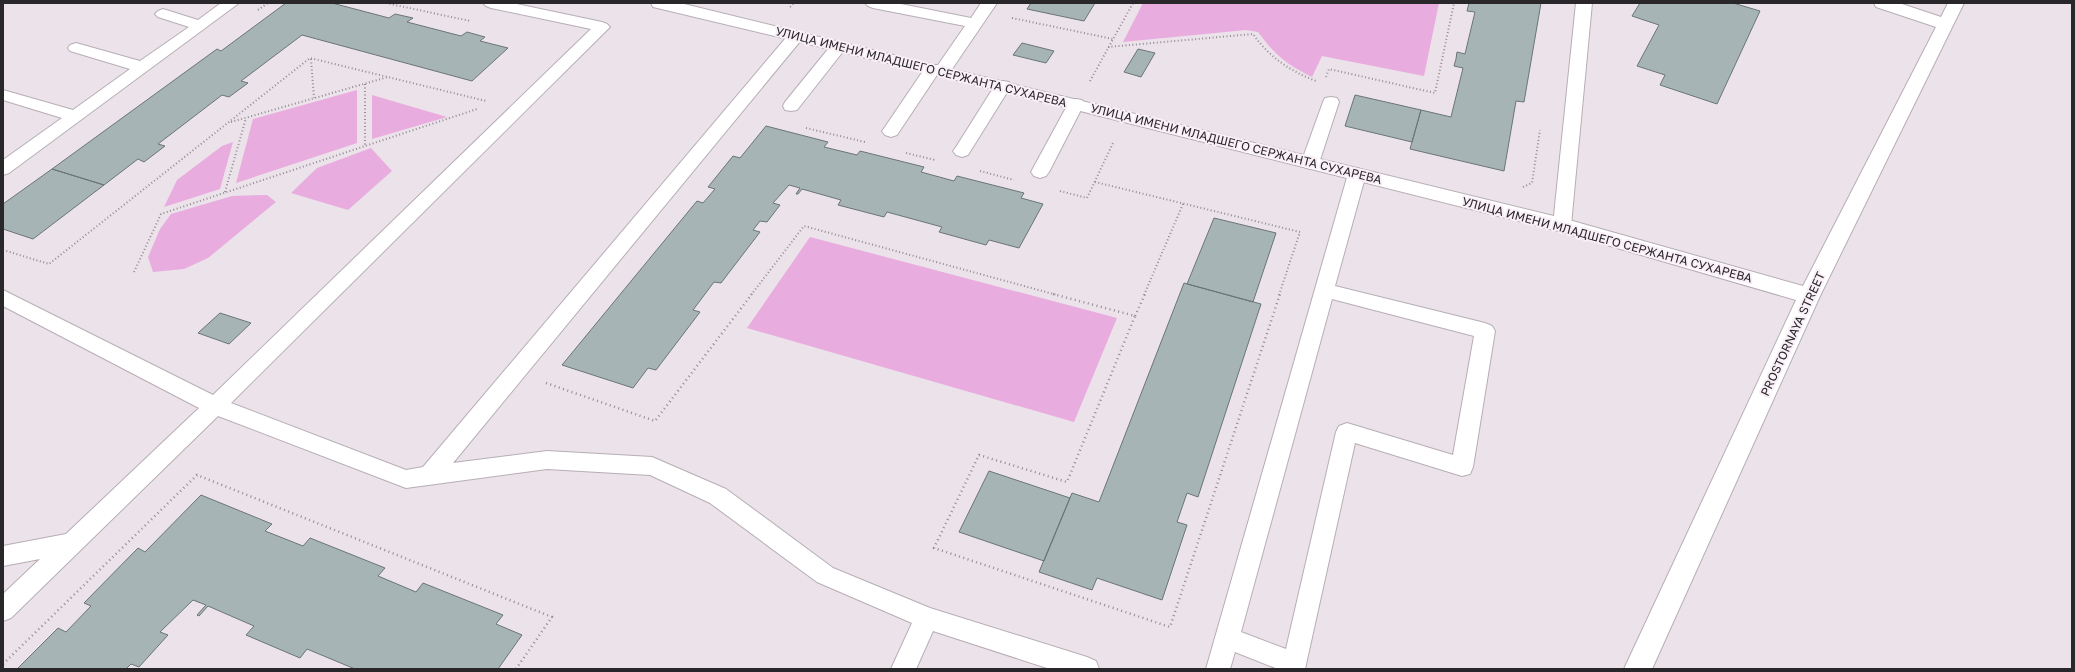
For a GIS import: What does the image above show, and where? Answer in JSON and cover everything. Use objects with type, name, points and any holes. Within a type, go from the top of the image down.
[{"type":"street","points":[[1882,3],[1945,24]]},
{"type":"street","name":"PROSTORNAYA STREET","points":[[1638,669],[1809,296],[1956,3]]},
{"type":"street","name":"УЛИЦА ИМЕНИ МЛАДШЕГО СЕРЖАНТА СУХАРЕВА","points":[[670,4],[1562,225],[1809,296]]},
{"type":"lane","points":[[3,169],[231,3]]},
{"type":"lane","points":[[3,610],[215,406],[602,27],[491,3]]},
{"type":"lane","points":[[873,3],[975,23]]},
{"type":"lane","points":[[891,131],[989,3]]},
{"type":"lane","points":[[1562,225],[1584,3]]},
{"type":"lane","points":[[163,14],[200,25]]},
{"type":"lane","points":[[428,476],[796,36]]},
{"type":"lane","points":[[791,106],[839,46]]},
{"type":"lane","points":[[76,48],[143,67]]},
{"type":"lane","points":[[962,151],[1003,86]]},
{"type":"lane","points":[[3,95],[76,116]]},
{"type":"lane","points":[[1310,163],[1331,102]]},
{"type":"lane","points":[[1040,172],[1076,104]]},
{"type":"lane","points":[[1218,669],[1357,174]]},
{"type":"lane","points":[[1227,638],[1295,664],[1347,432],[1462,467],[1485,331],[1324,290]]},
{"type":"lane","points":[[3,297],[215,406],[406,479],[548,460],[652,466],[718,496],[825,575],[927,618],[1087,669]]},
{"type":"lane","points":[[3,556],[73,543]]},
{"type":"lane","points":[[903,669],[927,618]]},
{"type":"path","points":[[386,3],[471,21]]},
{"type":"path","points":[[1090,82],[1133,3]]},
{"type":"path","points":[[1325,79],[1329,69],[1435,92],[1454,3]]},
{"type":"path","points":[[1011,18],[1113,40]]},
{"type":"path","points":[[1108,48],[1252,34],[1261,48],[1278,63],[1297,74],[1317,82]]},
{"type":"path","points":[[310,58],[487,101]]},
{"type":"path","points":[[310,58],[314,98]]},
{"type":"path","points":[[3,250],[49,264],[310,58]]},
{"type":"path","points":[[229,122],[388,77]]},
{"type":"path","points":[[364,146],[365,84]]},
{"type":"path","points":[[134,272],[161,214],[480,108]]},
{"type":"path","points":[[1057,190],[1087,198],[1126,117]]},
{"type":"path","points":[[225,192],[246,118]]},
{"type":"path","points":[[804,127],[873,144]]},
{"type":"path","points":[[1520,188],[1532,184],[1540,129]]},
{"type":"path","points":[[904,152],[942,162]]},
{"type":"path","points":[[972,169],[1018,181]]},
{"type":"path","points":[[1095,182],[1300,232],[1170,627],[934,548],[979,455],[1067,482],[1183,204]]},
{"type":"path","points":[[540,381],[655,421],[804,226],[1135,316]]},
{"type":"path","points":[[3,664],[197,475],[552,617],[516,669]]},
{"type":"shaded area","points":[[1143,3],[1439,3],[1424,76],[1322,56],[1312,77],[1295,68],[1276,53],[1258,32],[1246,30],[1123,42]]},
{"type":"shaded area","points":[[357,90],[357,143],[236,183],[253,119]]},
{"type":"shaded area","points":[[372,95],[447,117],[372,139]]},
{"type":"shaded area","points":[[233,142],[220,189],[164,207],[177,180],[222,146]]},
{"type":"shaded area","points":[[371,148],[392,171],[348,210],[291,193],[317,168]]},
{"type":"shaded area","points":[[267,195],[276,202],[208,258],[184,269],[153,272],[148,257],[160,229],[171,214],[232,196]]},
{"type":"shaded area","points":[[810,237],[1117,318],[1074,422],[747,328]]},
{"type":"building","points":[[286,3],[332,3],[389,18],[395,14],[413,18],[407,22],[461,36],[467,32],[485,37],[480,41],[508,48],[472,81],[302,35],[241,81],[248,83],[229,97],[222,95],[158,144],[165,146],[144,162],[138,159],[104,185],[52,169],[217,49],[221,51]]},
{"type":"building","points":[[1031,3],[1095,3],[1084,21],[1027,9]]},
{"type":"building","points":[[1469,3],[1541,3],[1524,102],[1516,101],[1504,171],[1410,149],[1421,110],[1451,117],[1463,68],[1454,66],[1457,52],[1465,54],[1475,12],[1467,11]]},
{"type":"building","points":[[1640,3],[1733,3],[1760,11],[1717,104],[1660,85],[1665,75],[1637,66],[1659,25],[1632,16]]},
{"type":"building","points":[[1022,43],[1054,51],[1046,63],[1013,55]]},
{"type":"building","points":[[1138,49],[1155,53],[1141,77],[1124,72]]},
{"type":"building","points":[[1355,95],[1421,110],[1412,142],[1345,126]]},
{"type":"building","points":[[766,126],[828,142],[824,147],[857,155],[860,151],[924,167],[921,172],[954,181],[957,176],[1024,193],[1021,198],[1043,204],[1019,248],[989,240],[986,245],[939,232],[942,227],[887,212],[884,217],[838,205],[841,200],[802,189],[798,194],[796,194],[800,188],[789,185],[773,203],[780,205],[767,222],[760,221],[753,230],[760,232],[721,283],[714,282],[693,310],[700,312],[656,370],[648,368],[633,388],[562,365],[697,201],[703,203],[715,189],[708,187],[733,156],[740,158]]},
{"type":"building","points":[[52,169],[104,185],[33,239],[3,229],[3,204]]},
{"type":"building","points":[[1214,218],[1276,233],[1253,302],[1187,284]]},
{"type":"building","points":[[1184,283],[1261,304],[1198,497],[1187,493],[1177,522],[1187,525],[1162,600],[1097,578],[1092,590],[1039,572],[1072,493],[1099,502]]},
{"type":"building","points":[[220,313],[251,323],[229,344],[198,333]]},
{"type":"building","points":[[989,471],[1070,498],[1044,561],[959,532]]},
{"type":"building","points":[[201,495],[272,524],[265,531],[303,546],[310,538],[385,568],[378,576],[416,592],[423,583],[503,615],[496,624],[522,635],[498,669],[355,669],[307,649],[300,658],[246,635],[254,626],[208,606],[199,616],[197,615],[206,605],[193,600],[160,632],[168,635],[139,667],[131,664],[126,669],[17,669],[58,628],[66,632],[91,606],[84,603],[138,548],[145,552]]}]
